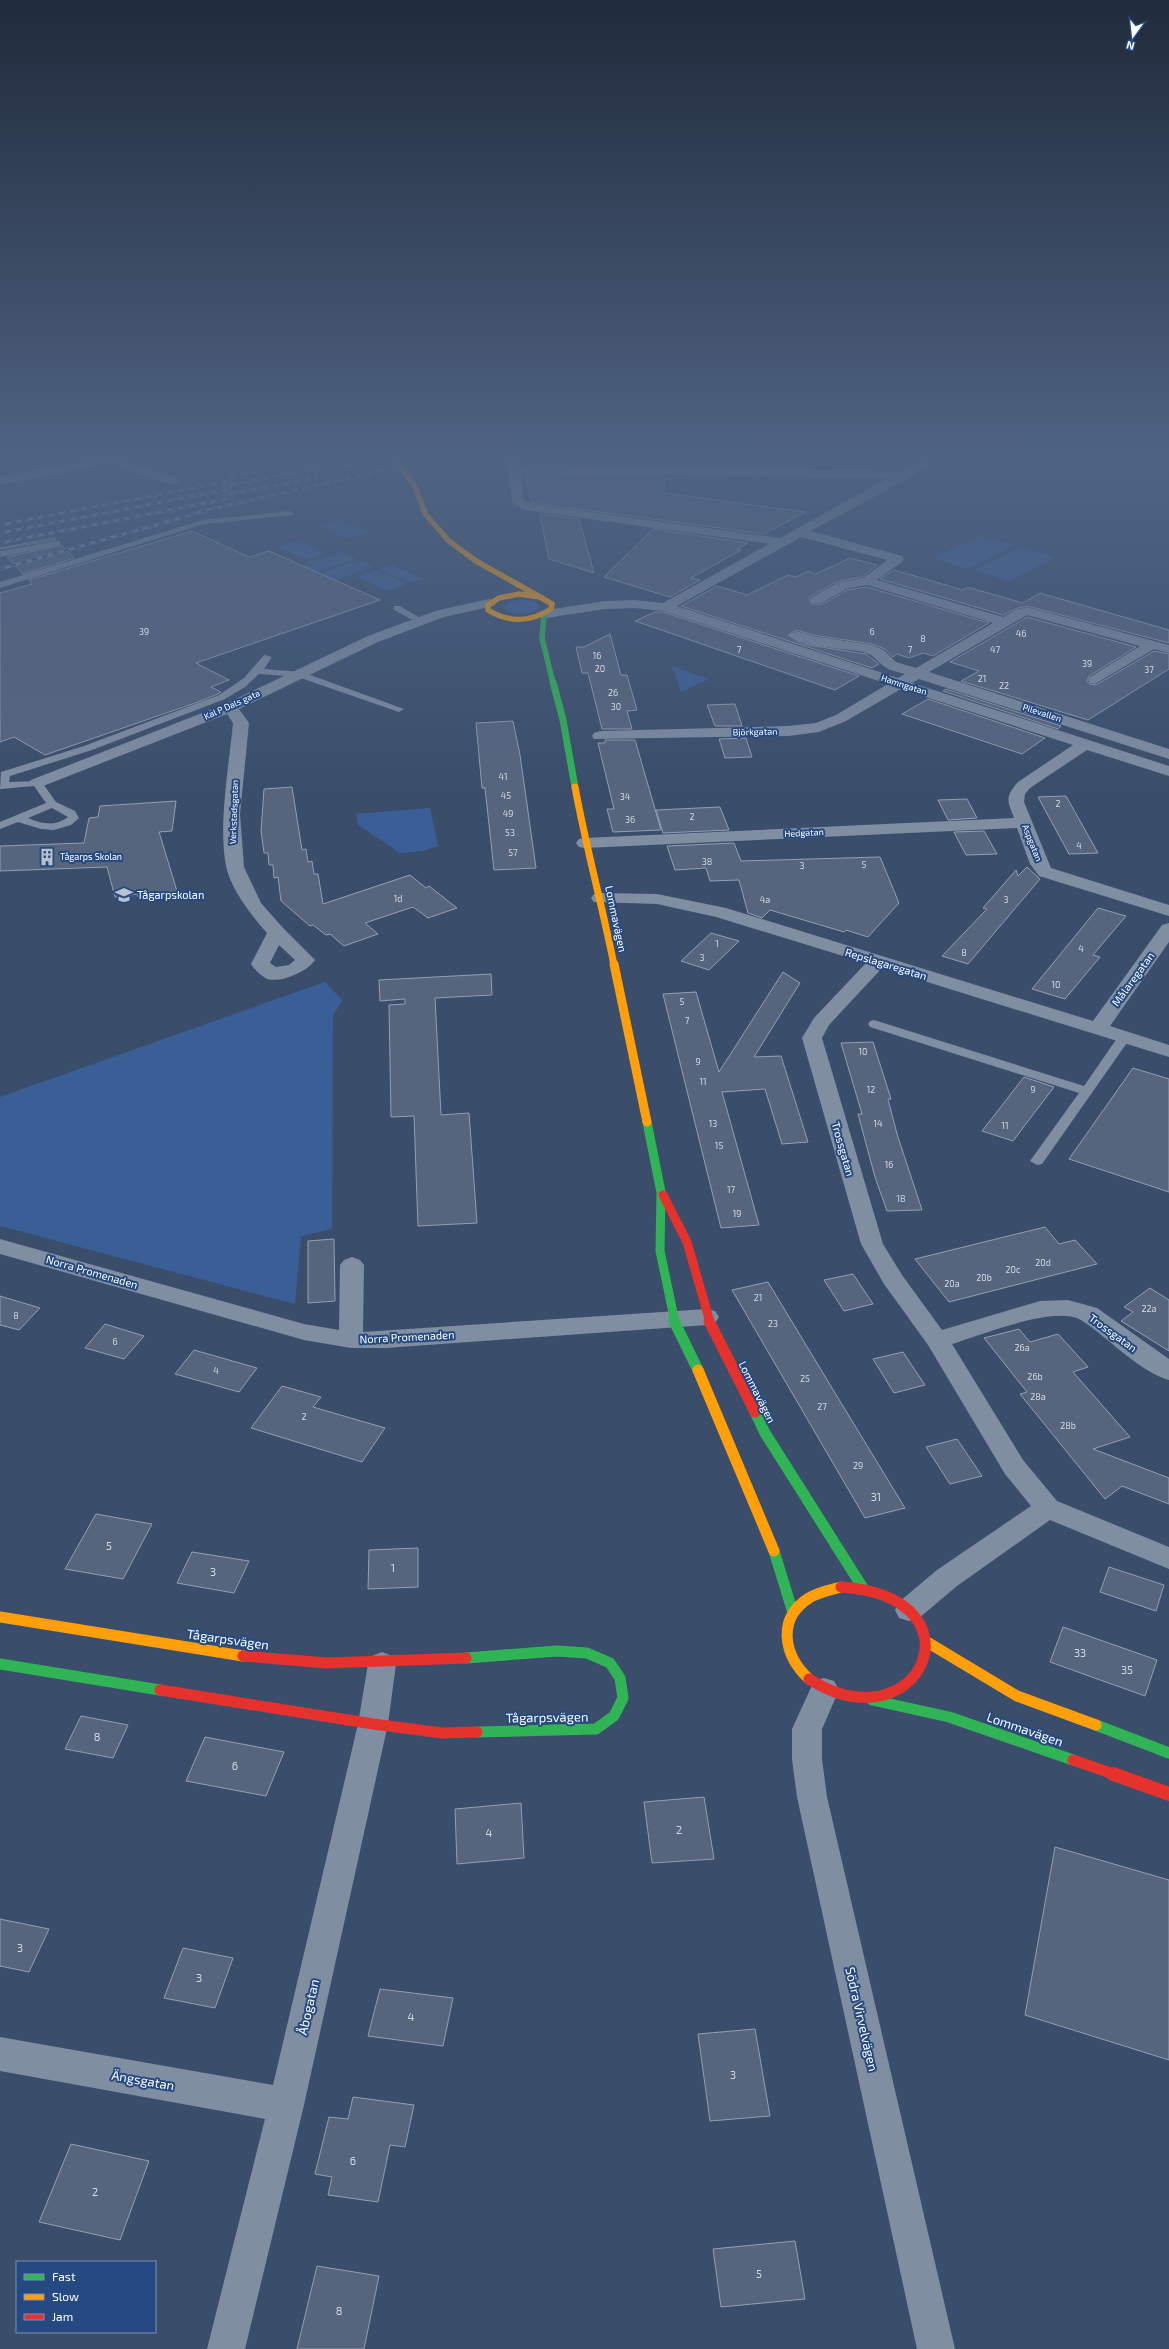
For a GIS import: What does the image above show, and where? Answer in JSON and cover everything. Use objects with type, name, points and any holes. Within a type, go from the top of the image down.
[{"type":"street","points":[[482,570],[490,580]]},
{"type":"street","points":[[492,570],[543,598]]},
{"type":"street","points":[[665,606],[731,570]]},
{"type":"street","points":[[817,600],[842,586],[867,581],[883,570]]},
{"type":"street","points":[[867,581],[1005,622]]},
{"type":"street","points":[[498,588],[494,600],[488,608],[489,611],[522,629]]},
{"type":"street","points":[[494,600],[519,594],[543,598]]},
{"type":"street","name":"Hamngatan","points":[[543,598],[605,600],[665,606],[1169,771]]},
{"type":"street","name":"Lommavägen","points":[[543,598],[552,608],[545,614],[541,624],[544,652],[561,710],[585,843],[600,898],[662,1192],[686,1242],[707,1317],[765,1433],[863,1588]]},
{"type":"street","name":"Kal P Dals gata","points":[[37,783],[142,743],[230,706],[373,639],[423,620],[494,600]]},
{"type":"street","name":"Hamngatan","points":[[545,614],[580,607],[638,604]]},
{"type":"street","name":"Pilevallen","points":[[716,608],[810,640],[867,648],[879,653],[891,665],[1169,754]]},
{"type":"street","points":[[898,683],[1027,611],[1169,649]]},
{"type":"street","points":[[501,617],[527,619],[545,614]]},
{"type":"street","name":"Kal P Dals gata","points":[[423,620],[501,617]]},
{"type":"street","name":"Lommavägen","points":[[533,640],[544,652]]},
{"type":"street","points":[[1096,680],[1153,644]]},
{"type":"street","name":"Björkgatan","points":[[600,736],[804,730],[819,727],[841,718],[898,683]]},
{"type":"street","name":"Verkstadsgatan","points":[[230,706],[241,722],[232,814],[235,866],[252,904],[277,933]]},
{"type":"street","name":"Aspgatan","points":[[1085,744],[1024,785],[1017,792],[1016,802],[1039,864],[1045,872],[1169,911]]},
{"type":"street","name":"Hedgatan","points":[[585,843],[1024,823]]},
{"type":"street","name":"Repslagaregatan","points":[[600,898],[657,899],[690,904],[1169,1051]]},
{"type":"street","name":"Målaregatan","points":[[1098,1029],[1169,929]]},
{"type":"street","name":"Trossgatan","points":[[878,961],[822,1022],[812,1038],[853,1184],[872,1244],[892,1279],[937,1340],[1014,1467],[1048,1508],[1169,1558]]},
{"type":"street","name":"Lommavägen","points":[[662,1192],[660,1251],[673,1319],[709,1392],[771,1540],[793,1612]]},
{"type":"street","name":"Norra Promenaden","points":[[0,1246],[304,1332],[351,1340],[386,1340],[707,1317]]},
{"type":"street","points":[[351,1340],[352,1265]]},
{"type":"street","name":"Trossgatan","points":[[937,1340],[1040,1309],[1068,1308],[1089,1314],[1131,1346],[1169,1371]]},
{"type":"street","points":[[909,1610],[947,1578],[1048,1508]]},
{"type":"street","name":"Lommavägen","points":[[869,1699],[894,1694],[913,1681],[925,1663],[927,1642],[921,1625],[909,1610],[888,1595],[863,1588],[841,1587],[822,1591],[805,1600],[793,1612],[786,1633],[789,1654],[802,1674],[824,1690],[846,1697],[869,1699],[950,1717],[1169,1794]]},
{"type":"street","name":"Tågarpsvägen","points":[[0,1617],[266,1659],[382,1664],[557,1651],[587,1653],[610,1663],[620,1678],[623,1698],[614,1716],[596,1729],[442,1733],[373,1724],[0,1664]]},
{"type":"street","points":[[927,1642],[1017,1696],[1169,1753]]},
{"type":"street","name":"Åbogatan","points":[[226,2349],[286,2105],[373,1724],[382,1664]]},
{"type":"street","name":"Södra Virvelvägen","points":[[824,1690],[807,1729],[807,1759],[812,1797],[936,2349]]},
{"type":"street","name":"Ängsgatan","points":[[0,2054],[286,2105]]},
{"type":"lane","points":[[0,586],[52,570]]},
{"type":"lane","points":[[397,608],[423,620]]},
{"type":"lane","points":[[20,819],[48,828],[63,825],[74,818],[71,813],[52,804],[37,783],[2,785],[6,774],[88,748],[222,697],[242,686],[259,672],[267,657]]},
{"type":"lane","points":[[259,672],[299,674],[399,708]]},
{"type":"lane","points":[[0,826],[20,819],[52,804]]},
{"type":"lane","points":[[874,1024],[1086,1091]]},
{"type":"lane","points":[[1037,1160],[1125,1037]]},
{"type":"shaded area","points":[[311,570],[323,570],[316,572]]},
{"type":"shaded area","points":[[329,570],[367,570],[335,580],[319,573]]},
{"type":"shaded area","points":[[376,570],[408,584],[387,591],[356,576]]},
{"type":"shaded area","points":[[380,570],[402,570],[423,579],[411,583]]},
{"type":"shaded area","points":[[974,570],[1031,570],[1009,581]]},
{"type":"shaded area","points":[[524,599],[536,602],[540,607],[532,612],[522,614],[508,611],[504,608],[509,602]]},
{"type":"shaded area","points":[[672,666],[709,679],[681,692]]},
{"type":"shaded area","points":[[430,808],[438,846],[423,851],[400,853],[358,825],[356,814]]},
{"type":"shaded area","points":[[325,982],[342,1000],[333,1016],[332,1229],[301,1236],[295,1304],[0,1226],[0,1097]]},
{"type":"building","points":[[19,570],[37,570],[23,574]]},
{"type":"building","points":[[64,570],[311,570],[380,600],[196,663],[229,680],[211,687],[221,692],[198,702],[45,755],[14,737],[0,742],[0,593],[32,584],[29,580]]},
{"type":"building","points":[[583,570],[593,570],[594,573]]},
{"type":"building","points":[[612,570],[706,570],[691,578],[700,580],[670,597],[604,577]]},
{"type":"building","points":[[825,570],[871,570],[862,577],[836,582],[811,596],[809,599],[811,604],[823,604],[847,590],[867,587],[989,623],[933,656],[923,653],[909,658],[897,654],[893,657],[885,649],[872,644],[813,635],[796,630],[788,635],[802,644],[866,654],[879,664],[872,668],[681,606],[717,586],[747,595],[788,575],[796,577],[808,571],[816,574]]},
{"type":"building","points":[[894,570],[963,590],[967,587],[1023,603],[1040,593],[1169,630],[1169,643],[1027,606],[1015,609],[1003,615],[880,579]]},
{"type":"building","points":[[655,612],[663,612],[859,676],[835,690],[635,621]]},
{"type":"building","points":[[1027,617],[1136,647],[1089,676],[1087,681],[1090,684],[1096,685],[1154,651],[1169,654],[1169,669],[1088,720],[961,681],[979,671],[950,662]]},
{"type":"building","points":[[610,634],[621,675],[627,675],[637,710],[627,711],[632,729],[602,729],[588,673],[582,673],[576,647],[584,647]]},
{"type":"building","points":[[946,689],[1061,726],[1058,729],[943,691]]},
{"type":"building","points":[[928,699],[1045,738],[1022,754],[902,714]]},
{"type":"building","points":[[735,704],[742,726],[715,726],[707,705]]},
{"type":"building","points":[[513,721],[520,755],[536,868],[494,870],[485,788],[482,788],[476,723]]},
{"type":"building","points":[[746,738],[752,757],[725,758],[719,739]]},
{"type":"building","points":[[605,740],[635,740],[661,830],[613,832],[607,809],[614,809],[598,743],[605,743]]},
{"type":"building","points":[[292,787],[302,850],[306,849],[308,862],[312,861],[314,874],[318,874],[323,904],[410,875],[426,888],[429,886],[457,908],[428,918],[413,907],[365,923],[378,934],[344,946],[330,934],[326,935],[313,925],[310,926],[281,901],[278,877],[274,878],[273,865],[269,865],[268,853],[264,853],[261,831],[264,789]]},
{"type":"building","points":[[1066,796],[1098,853],[1069,854],[1038,797]]},
{"type":"building","points":[[967,799],[977,818],[948,820],[938,800]]},
{"type":"building","points":[[176,801],[172,831],[159,832],[177,891],[138,897],[137,894],[115,897],[107,867],[0,871],[0,846],[84,843],[89,818],[98,817],[100,806]]},
{"type":"building","points":[[720,807],[729,830],[663,833],[656,810]]},
{"type":"building","points":[[984,831],[997,854],[966,855],[954,832]]},
{"type":"building","points":[[734,843],[741,861],[880,857],[899,903],[868,937],[846,930],[844,932],[770,910],[762,918],[748,913],[739,880],[710,881],[706,868],[675,870],[667,846]]},
{"type":"building","points":[[1027,867],[1040,879],[968,964],[942,956],[987,909],[983,908],[1016,870],[1018,876]]},
{"type":"building","points":[[1098,908],[1126,916],[1093,955],[1100,957],[1065,999],[1032,989]]},
{"type":"building","points":[[711,933],[739,941],[709,970],[681,961]]},
{"type":"building","points":[[783,972],[800,983],[754,1057],[781,1056],[808,1142],[782,1144],[765,1089],[722,1092],[759,1225],[721,1228],[663,994],[696,992],[719,1072]]},
{"type":"building","points":[[491,974],[492,995],[435,998],[441,1115],[469,1113],[477,1223],[418,1226],[414,1116],[391,1117],[389,1005],[405,1004],[405,999],[380,1001],[379,980]]},
{"type":"building","points":[[873,1042],[891,1099],[888,1099],[897,1134],[922,1210],[887,1211],[875,1177],[858,1114],[862,1114],[841,1043]]},
{"type":"building","points":[[1133,1068],[1169,1079],[1169,1192],[1069,1159]]},
{"type":"building","points":[[1024,1077],[1054,1087],[1013,1141],[982,1131]]},
{"type":"building","points":[[1045,1227],[1059,1244],[1075,1240],[1097,1264],[949,1302],[915,1259]]},
{"type":"building","points":[[334,1239],[335,1301],[308,1303],[308,1241]]},
{"type":"building","points":[[853,1274],[873,1304],[844,1311],[824,1280]]},
{"type":"building","points":[[768,1282],[905,1508],[865,1518],[732,1290]]},
{"type":"building","points":[[1150,1288],[1169,1300],[1169,1351],[1121,1321],[1133,1312],[1124,1307]]},
{"type":"building","points":[[0,1296],[40,1308],[19,1330],[0,1325]]},
{"type":"building","points":[[105,1324],[144,1336],[124,1359],[85,1348]]},
{"type":"building","points":[[1019,1329],[1030,1342],[1058,1334],[1088,1367],[1073,1372],[1130,1437],[1093,1449],[1169,1478],[1169,1504],[1122,1486],[1105,1499],[1020,1394],[1027,1392],[984,1338]]},
{"type":"building","points":[[194,1350],[257,1368],[239,1392],[175,1374]]},
{"type":"building","points":[[903,1352],[925,1385],[894,1393],[873,1359]]},
{"type":"building","points":[[282,1386],[321,1397],[313,1407],[385,1428],[362,1462],[251,1428]]},
{"type":"building","points":[[957,1439],[982,1476],[950,1484],[926,1447]]},
{"type":"building","points":[[96,1514],[152,1524],[123,1579],[65,1569]]},
{"type":"building","points":[[418,1548],[418,1587],[368,1589],[369,1550]]},
{"type":"building","points":[[192,1552],[249,1561],[234,1593],[177,1583]]},
{"type":"building","points":[[1109,1567],[1164,1585],[1156,1611],[1100,1592]]},
{"type":"building","points":[[1063,1627],[1157,1660],[1145,1696],[1050,1662]]},
{"type":"building","points":[[81,1716],[128,1725],[113,1758],[65,1749]]},
{"type":"building","points":[[205,1737],[284,1752],[266,1796],[186,1781]]},
{"type":"building","points":[[704,1797],[714,1859],[652,1863],[644,1802]]},
{"type":"building","points":[[521,1803],[524,1858],[457,1864],[455,1809]]},
{"type":"building","points":[[1055,1847],[1169,1880],[1169,2060],[1025,2015]]},
{"type":"building","points":[[0,1919],[49,1929],[29,1972],[0,1966]]},
{"type":"building","points":[[183,1948],[233,1958],[215,2008],[164,1998]]},
{"type":"building","points":[[380,1989],[453,1998],[443,2046],[368,2036]]},
{"type":"building","points":[[755,2029],[770,2116],[710,2121],[698,2034]]},
{"type":"building","points":[[353,2097],[414,2105],[405,2147],[390,2145],[378,2202],[328,2195],[332,2177],[315,2174],[329,2117],[348,2119]]},
{"type":"building","points":[[71,2144],[149,2161],[120,2240],[39,2222]]},
{"type":"building","points":[[795,2241],[805,2299],[721,2307],[713,2249]]},
{"type":"building","points":[[317,2266],[379,2276],[364,2349],[297,2349]]},
{"type":"traffic: fast","points":[[544,615],[542,627],[543,651],[561,711],[575,787]]},
{"type":"traffic: fast","points":[[647,1122],[661,1192],[660,1251],[673,1319],[698,1370]]},
{"type":"traffic: fast","points":[[755,1412],[765,1433],[863,1588]]},
{"type":"traffic: fast","points":[[774,1551],[793,1613]]},
{"type":"traffic: fast","points":[[466,1658],[557,1651],[587,1653],[610,1663],[620,1678],[623,1698],[614,1716],[596,1729],[477,1732]]},
{"type":"traffic: fast","points":[[0,1664],[160,1690]]},
{"type":"traffic: fast","points":[[872,1700],[949,1717],[1073,1760]]},
{"type":"traffic: fast","points":[[1096,1725],[1169,1753]]},
{"type":"traffic: slow","points":[[491,570],[540,597]]},
{"type":"traffic: slow","points":[[519,594],[540,597],[552,604],[551,609],[536,617],[520,620],[503,618],[488,610],[488,605],[499,598],[519,594]]},
{"type":"traffic: slow","points":[[575,787],[585,843],[600,898],[647,1122]]},
{"type":"traffic: slow","points":[[698,1370],[774,1551]]},
{"type":"traffic: slow","points":[[809,1679],[800,1671],[788,1650],[788,1627],[798,1606],[808,1598],[841,1587]]},
{"type":"traffic: slow","points":[[0,1617],[243,1656]]},
{"type":"traffic: slow","points":[[927,1642],[1017,1696],[1096,1725]]},
{"type":"traffic: jam","points":[[663,1195],[687,1242],[707,1317],[755,1412]]},
{"type":"traffic: jam","points":[[809,1679],[832,1692],[845,1696],[871,1698],[896,1691],[917,1674],[924,1662],[926,1653],[926,1637],[920,1623],[911,1612],[900,1603],[886,1596],[871,1591],[841,1587]]},
{"type":"traffic: jam","points":[[243,1656],[299,1662],[327,1663],[466,1658]]},
{"type":"traffic: jam","points":[[160,1690],[373,1724],[442,1733],[477,1732]]},
{"type":"traffic: jam","points":[[1073,1760],[1169,1794]]},
{"type":"place","name":"Tågarps Skolan","points":[[47,857]]},
{"type":"place","name":"Tågarpskolan","points":[[124,895]]}]
